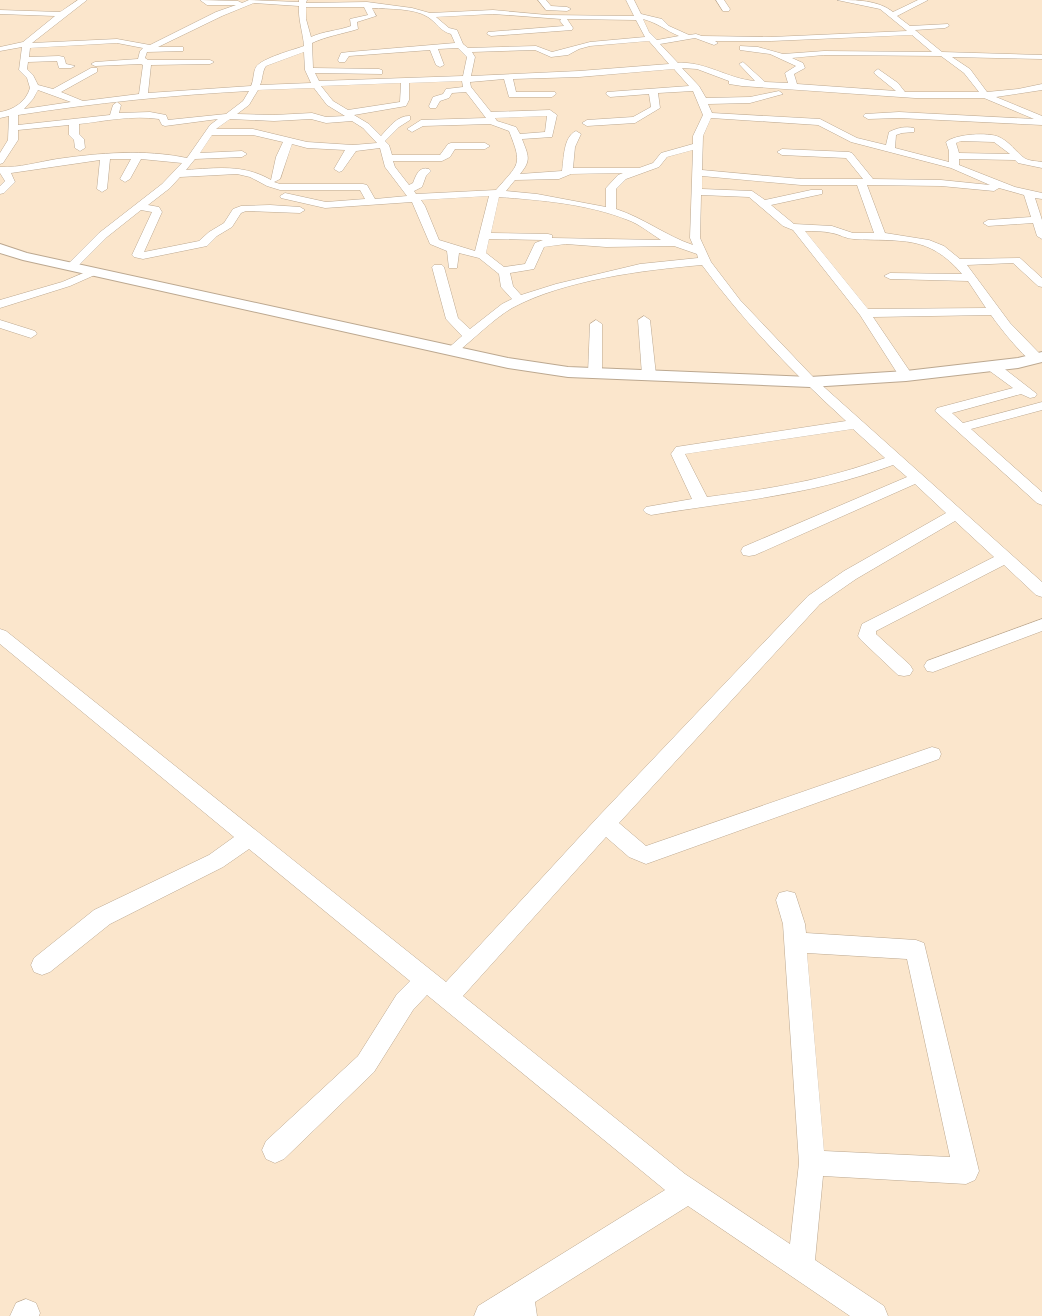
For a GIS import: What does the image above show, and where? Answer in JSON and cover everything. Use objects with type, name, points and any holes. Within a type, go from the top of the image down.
[{"type":"main road","points":[[0,248],[23,256],[71,267],[451,351],[508,363],[568,372],[810,382],[906,376],[992,366],[1039,358]]},
{"type":"street","points":[[0,161],[12,145],[14,113],[32,96],[35,87],[33,78],[23,70],[25,45],[62,14],[83,0]]},
{"type":"street","points":[[204,0],[210,3],[246,7]]},
{"type":"street","points":[[143,97],[147,65],[141,58],[148,48],[221,13],[246,7],[255,0],[303,3],[365,3],[430,15],[493,12],[561,17],[640,17],[659,21],[666,28],[688,37]]},
{"type":"street","points":[[418,0],[418,12]]},
{"type":"street","points":[[542,0],[548,8]]},
{"type":"street","points":[[720,0],[726,9]]},
{"type":"street","points":[[841,0],[877,3],[911,31],[967,71],[985,95],[1042,120]]},
{"type":"street","points":[[893,15],[924,0]]},
{"type":"street","points":[[633,1],[646,33],[694,85],[704,101],[708,115],[698,136],[696,192],[695,238],[703,256],[736,303],[810,382],[1042,592]]},
{"type":"street","points":[[484,2],[493,12],[499,23],[490,28],[491,34],[500,41],[505,49]]},
{"type":"street","points":[[303,3],[302,19],[308,31],[310,71],[316,85],[330,103],[366,126],[382,142],[390,167],[420,206],[434,242],[442,246],[480,254],[501,271],[506,278],[507,287],[519,300]]},
{"type":"street","points":[[71,267],[103,235],[166,186],[191,158],[209,132],[249,100],[263,64],[309,44],[327,33],[341,32],[355,26],[353,21],[370,18],[372,16],[365,3]]},
{"type":"street","points":[[370,13],[385,8]]},
{"type":"street","points":[[493,12],[508,9],[588,9],[614,16]]},
{"type":"street","points":[[0,12],[62,14]]},
{"type":"street","points":[[430,15],[446,30],[454,32],[463,48],[471,57],[466,82],[490,118],[498,125],[526,124]]},
{"type":"street","points":[[491,34],[569,28],[561,17]]},
{"type":"street","points":[[342,60],[344,55],[349,54],[432,46],[505,49],[536,48],[548,54],[561,54],[576,47],[608,46],[688,37],[821,37],[911,31],[945,26]]},
{"type":"street","points":[[821,37],[832,54]]},
{"type":"street","points":[[703,38],[722,47]]},
{"type":"street","points":[[2,47],[117,40],[148,48],[180,49]]},
{"type":"street","points":[[432,46],[440,64]]},
{"type":"street","points":[[734,48],[758,49],[796,63],[804,70],[790,73],[793,83],[790,86]]},
{"type":"street","points":[[561,54],[575,74]]},
{"type":"street","points":[[781,56],[942,54],[1042,57]]},
{"type":"street","points":[[24,60],[59,58],[61,59],[62,66],[71,66]]},
{"type":"street","points":[[54,92],[94,67],[144,62],[210,62]]},
{"type":"street","points":[[600,63],[617,64]]},
{"type":"street","points":[[742,64],[779,94],[798,120]]},
{"type":"street","points":[[0,115],[143,97],[254,87],[575,74],[688,65],[742,82]]},
{"type":"street","points":[[310,71],[391,72]]},
{"type":"street","points":[[878,72],[884,79],[899,88],[902,94]]},
{"type":"street","points":[[508,77],[512,95],[552,94]]},
{"type":"street","points":[[13,128],[116,116],[155,115],[163,117],[165,123],[227,116],[274,118],[312,116],[318,120],[324,120],[403,104],[406,100],[405,80]]},
{"type":"street","points":[[610,94],[653,92],[694,85],[742,82],[902,94],[985,95],[1018,92],[1042,87]]},
{"type":"street","points":[[35,87],[54,92],[81,104]]},
{"type":"street","points":[[433,106],[436,99],[446,96],[448,92],[469,89]]},
{"type":"street","points":[[587,123],[637,120],[656,108],[653,92]]},
{"type":"street","points":[[704,101],[750,100],[779,94]]},
{"type":"street","points":[[116,116],[117,100]]},
{"type":"street","points":[[412,128],[421,124],[550,113],[552,115],[547,124],[550,133],[547,136],[516,138]]},
{"type":"street","points":[[708,115],[820,122],[854,140],[954,161],[1012,190]]},
{"type":"street","points":[[868,116],[899,115],[1042,120]]},
{"type":"street","points":[[209,132],[253,132],[288,142],[353,148],[382,142],[396,125],[407,118]]},
{"type":"street","points":[[74,122],[74,135],[79,139],[80,148]]},
{"type":"street","points":[[480,254],[496,194],[514,177],[523,164],[524,158],[512,128],[509,126]]},
{"type":"street","points":[[890,148],[893,133],[911,130]]},
{"type":"street","points":[[569,171],[570,147],[576,134]]},
{"type":"street","points":[[954,161],[954,148],[951,142],[960,138],[996,139],[1011,149],[1025,163],[1042,165]]},
{"type":"street","points":[[275,179],[281,157],[288,142]]},
{"type":"street","points":[[387,158],[442,158],[447,155],[451,146],[484,146]]},
{"type":"street","points":[[611,211],[611,188],[620,181],[622,176],[656,165],[664,155],[698,146]]},
{"type":"street","points":[[339,169],[346,154],[353,148]]},
{"type":"street","points":[[782,152],[849,155],[866,182],[880,236]]},
{"type":"street","points":[[0,191],[10,182],[3,170],[24,169],[48,163],[105,158],[168,156],[191,158],[242,154]]},
{"type":"street","points":[[954,161],[1017,156]]},
{"type":"street","points":[[125,179],[137,157]]},
{"type":"street","points":[[102,189],[105,158]]},
{"type":"street","points":[[514,177],[559,176],[569,171],[643,170]]},
{"type":"street","points":[[412,196],[421,175],[426,171]]},
{"type":"street","points":[[176,174],[245,172],[259,177],[272,186],[363,187],[369,195],[371,203]]},
{"type":"street","points":[[697,173],[801,182],[941,184],[1012,190],[1042,196]]},
{"type":"street","points":[[696,192],[752,194],[787,224],[796,227],[826,228],[852,236],[914,239],[939,248],[958,262],[995,311],[1039,358]]},
{"type":"street","points":[[763,202],[784,200],[798,194],[818,192]]},
{"type":"street","points":[[1028,193],[1042,236]]},
{"type":"street","points":[[253,208],[270,196],[287,196],[325,206],[371,203],[412,196],[496,194],[537,197],[611,211],[633,218],[703,256]]},
{"type":"street","points":[[139,207],[155,209],[157,212],[138,255],[143,256],[203,244],[213,234],[228,225],[237,212],[253,208],[300,210]]},
{"type":"street","points":[[988,222],[1037,220]]},
{"type":"street","points":[[796,227],[865,313],[906,376]]},
{"type":"street","points":[[485,236],[548,237]]},
{"type":"street","points":[[501,271],[530,267],[539,245],[549,242],[612,244],[677,243]]},
{"type":"street","points":[[453,248],[453,266]]},
{"type":"street","points":[[451,351],[506,307],[519,300],[560,286],[640,267],[703,256]]},
{"type":"street","points":[[958,262],[1016,260],[1042,284]]},
{"type":"street","points":[[438,267],[452,319],[470,336]]},
{"type":"street","points":[[0,304],[66,284],[93,272]]},
{"type":"street","points":[[890,276],[969,278]]},
{"type":"street","points":[[865,313],[995,311]]},
{"type":"street","points":[[644,320],[650,375]]},
{"type":"street","points":[[0,324],[31,334]]},
{"type":"street","points":[[595,373],[596,324]]},
{"type":"street","points":[[992,366],[1042,404]]},
{"type":"street","points":[[1024,390],[943,410],[943,413],[1042,500]]},
{"type":"street","points":[[960,428],[1042,404]]},
{"type":"street","points":[[701,501],[678,454],[681,450],[856,424]]},
{"type":"street","points":[[651,510],[823,483],[850,476],[895,459]]},
{"type":"street","points":[[749,550],[917,478]]},
{"type":"street","points":[[447,997],[605,823],[814,600],[850,575],[956,514]]},
{"type":"street","points":[[904,670],[868,636],[868,628],[1005,558]]},
{"type":"street","points":[[933,666],[1042,624]]},
{"type":"street","points":[[0,635],[688,1190],[874,1316]]},
{"type":"street","points":[[605,823],[636,850],[646,855],[932,754]]},
{"type":"street","points":[[42,965],[102,917],[216,861],[249,837]]},
{"type":"street","points":[[787,900],[794,924],[812,1163],[800,1266]]},
{"type":"street","points":[[795,942],[916,950],[966,1171],[812,1163]]},
{"type":"street","points":[[275,1150],[366,1064],[405,1002],[426,980]]},
{"type":"street","points":[[488,1316],[521,1305],[688,1190]]}]
